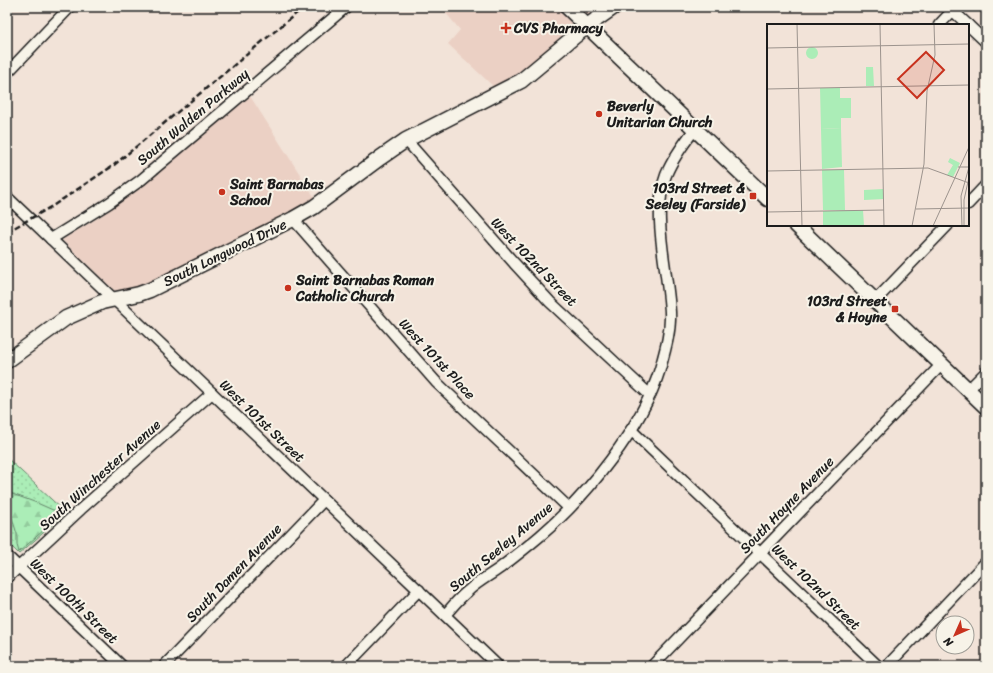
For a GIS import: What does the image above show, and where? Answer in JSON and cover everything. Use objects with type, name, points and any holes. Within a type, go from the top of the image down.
[{"type":"street","points":[[7,73],[70,7]]},
{"type":"street","name":"South Walden Parkway","points":[[51,239],[109,203],[141,180],[346,7]]},
{"type":"street","points":[[568,7],[767,198]]},
{"type":"street","name":"South Longwood Drive","points":[[7,361],[66,318],[102,302],[139,294],[150,290],[293,219],[314,207],[406,140],[521,81],[587,26],[614,7]]},
{"type":"street","points":[[940,24],[954,9],[967,24]]},
{"type":"street","points":[[969,26],[986,42]]},
{"type":"street","name":"South Seeley Avenue","points":[[445,615],[467,591],[518,554],[540,536],[569,508],[592,482],[631,430],[650,395],[660,370],[666,345],[670,314],[661,227],[661,200],[666,175],[678,152],[695,128]]},
{"type":"street","name":"West 102nd Street","points":[[406,140],[550,302],[650,395]]},
{"type":"street","points":[[969,203],[986,185]]},
{"type":"street","name":"West 101st Street","points":[[7,197],[498,666]]},
{"type":"street","name":"West 101st Place","points":[[293,219],[436,382],[569,508]]},
{"type":"street","points":[[797,226],[986,407]]},
{"type":"street","points":[[875,301],[947,226]]},
{"type":"street","name":"South Hoyne Avenue","points":[[652,666],[942,364]]},
{"type":"street","points":[[968,390],[986,372]]},
{"type":"street","name":"South Winchester Avenue","points":[[7,578],[212,393]]},
{"type":"street","name":"West 102nd Street","points":[[631,430],[878,666]]},
{"type":"street","name":"South Damen Avenue","points":[[164,666],[324,500]]},
{"type":"street","name":"West 100th Street","points":[[7,556],[122,666]]},
{"type":"street","points":[[887,666],[986,562]]},
{"type":"street","points":[[346,666],[419,590]]},
{"type":"shaded area","points":[[441,7],[555,7],[577,28],[519,75],[494,87],[448,44],[460,30]]},
{"type":"shaded area","points":[[578,7],[611,7],[592,21]]},
{"type":"shaded area","name":"Saint Barnabas School","points":[[250,96],[315,198],[296,210],[150,283],[129,291],[118,293],[115,291],[62,240],[101,216],[140,187]]},
{"type":"green space","points":[[7,458],[66,513],[19,554],[7,542]]},
{"type":"green space","points":[[7,492],[62,514],[19,552],[17,545],[17,534],[12,518],[7,512]]},
{"type":"railway","points":[[7,232],[54,205],[114,165],[304,7]]},
{"type":"place","name":"CVS Pharmacy","points":[[506,28]]},
{"type":"place","name":"Beverly Unitarian Church","points":[[599,114]]},
{"type":"place","name":"Saint Barnabas School","points":[[222,192]]},
{"type":"place","name":"103rd Street & Seeley (Farside)","points":[[753,196]]},
{"type":"place","name":"Saint Barnabas Roman Catholic Church","points":[[288,288]]},
{"type":"place","name":"103rd Street & Hoyne","points":[[895,309]]}]
